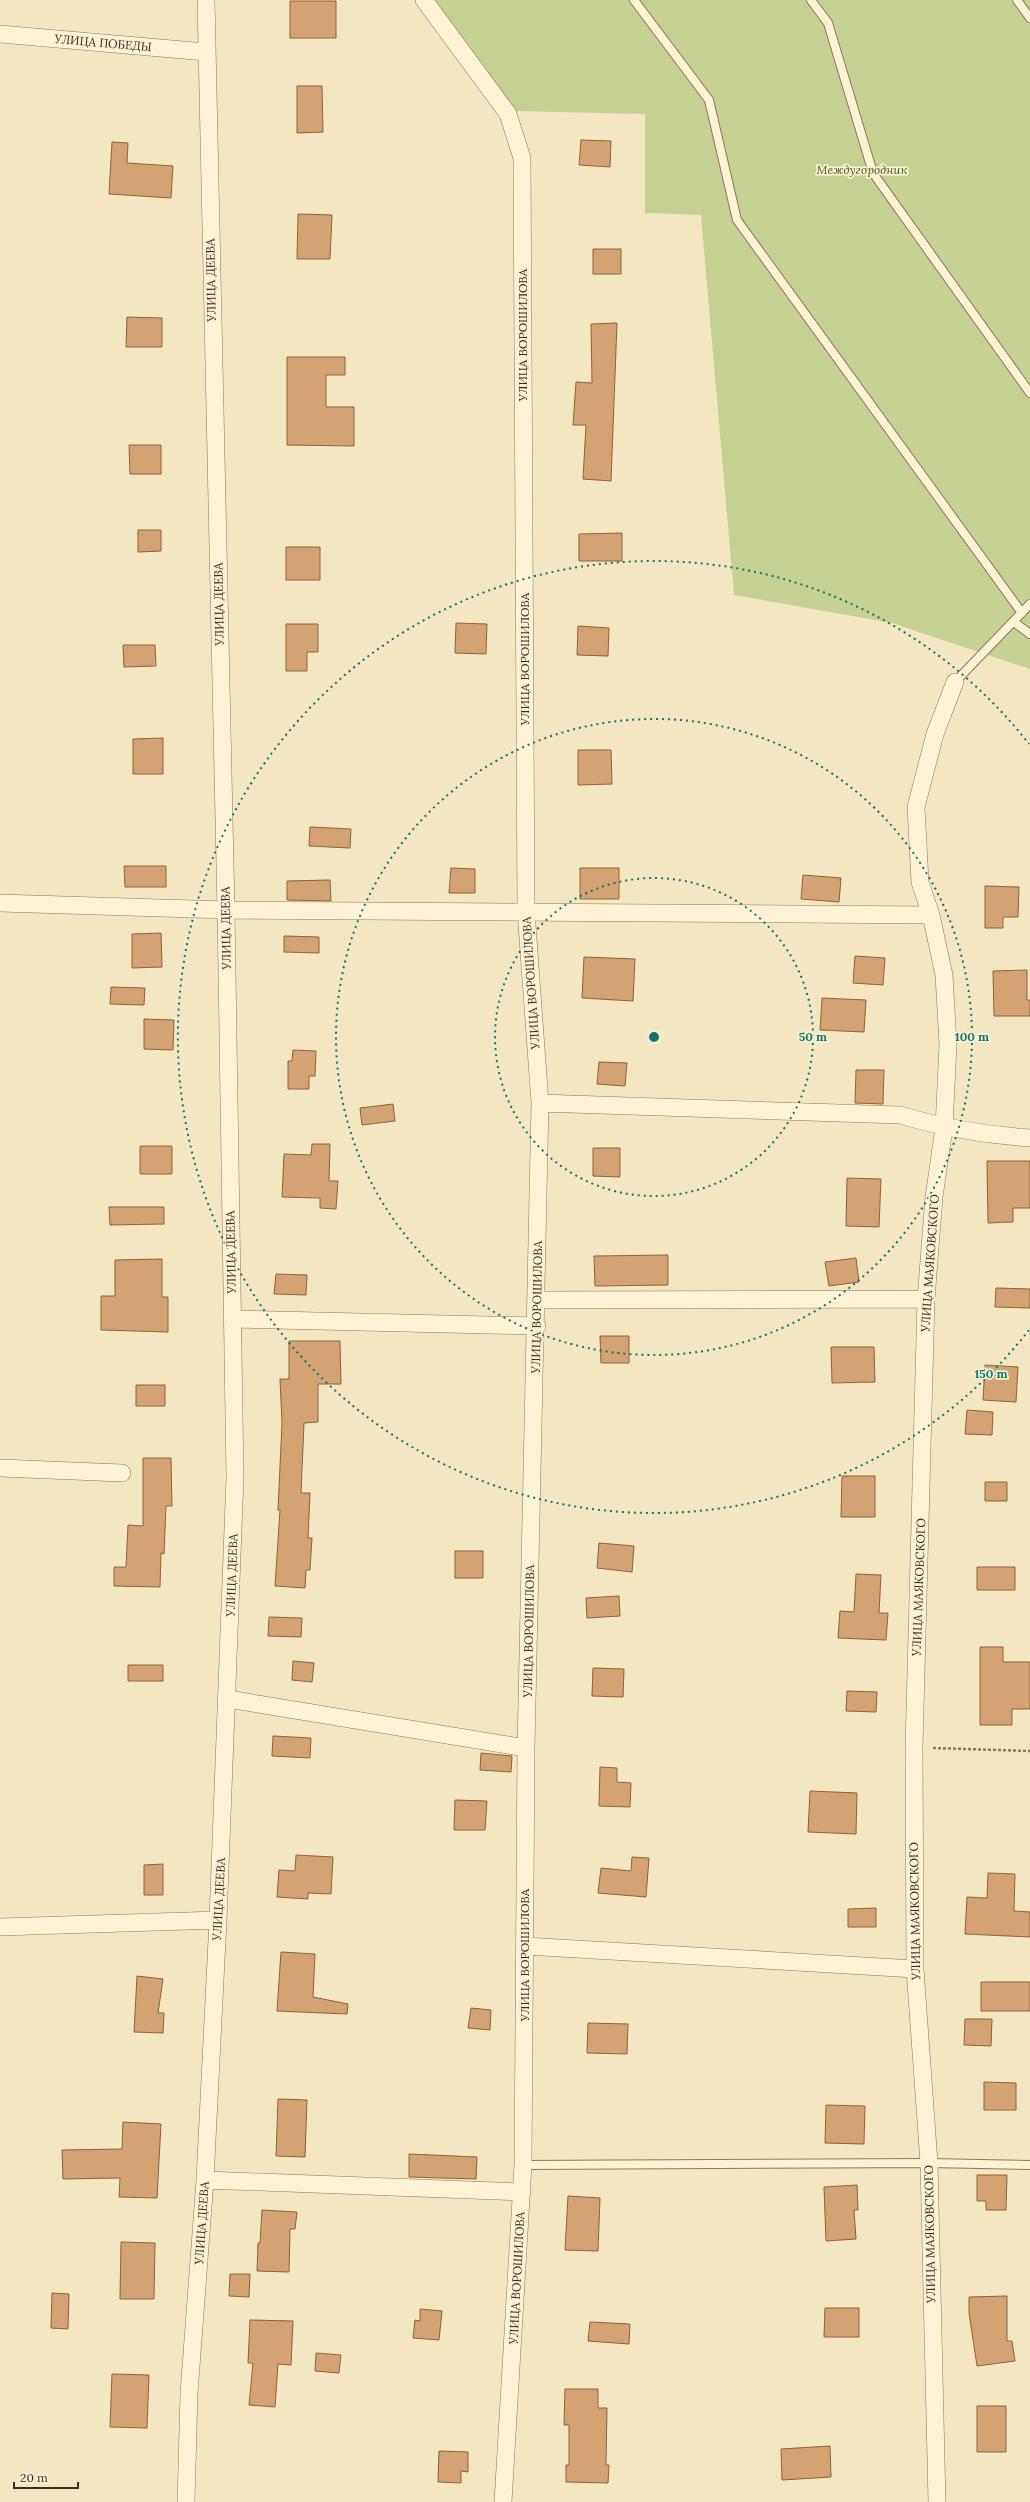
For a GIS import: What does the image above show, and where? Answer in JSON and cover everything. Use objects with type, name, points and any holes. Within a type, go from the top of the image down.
[{"type":"street","name":"УЛИЦА ДЕЕВА","points":[[186,2502],[189,2393],[205,2180],[218,1920],[228,1699],[235,1477],[226,910],[206,0]]},
{"type":"street","name":"УЛИЦА ВОРОШИЛОВА","points":[[424,0],[508,114],[522,158],[526,911],[540,1103],[537,1326],[526,1748],[524,2165],[503,2502]]},
{"type":"street","name":"УЛИЦА ПОБЕДЫ","points":[[0,34],[206,52]]},
{"type":"street","name":"УЛИЦА МАЯКОВСКОГО","points":[[937,2502],[929,2163],[915,1969],[914,1747],[926,1299],[934,1197],[944,1128],[948,1044],[945,982],[931,915],[920,882],[916,807],[935,734],[956,682]]},
{"type":"street","points":[[0,903],[226,910],[931,915]]},
{"type":"street","points":[[540,1103],[900,1115],[944,1128],[997,1136],[1030,1138]]},
{"type":"street","points":[[537,1300],[926,1299]]},
{"type":"street","points":[[232,1319],[537,1326]]},
{"type":"street","points":[[0,1468],[122,1473]]},
{"type":"street","points":[[228,1699],[526,1748]]},
{"type":"street","points":[[0,1927],[218,1920]]},
{"type":"street","points":[[525,1946],[915,1969]]},
{"type":"street","points":[[205,2180],[522,2192]]},
{"type":"lane","points":[[634,0],[709,100],[737,220],[1022,613]]},
{"type":"lane","points":[[811,0],[828,24],[873,173],[1030,393]]},
{"type":"lane","points":[[1017,0],[1030,18]]},
{"type":"lane","points":[[956,682],[1030,604]]},
{"type":"lane","points":[[1014,622],[1030,634]]},
{"type":"lane","points":[[524,2165],[929,2163],[1030,2165]]},
{"type":"path","points":[[914,1747],[1030,1751]]},
{"type":"green space","name":"Междугородник","points":[[428,0],[1030,0],[1030,669],[892,623],[734,595],[701,215],[645,213],[645,114],[515,111]]},
{"type":"building","points":[[290,1],[336,1],[336,38],[290,38]]},
{"type":"building","points":[[297,86],[322,86],[323,132],[297,133]]},
{"type":"building","points":[[581,140],[611,141],[610,167],[579,165]]},
{"type":"building","points":[[112,142],[128,143],[127,163],[173,166],[171,198],[109,194]]},
{"type":"building","points":[[298,214],[332,215],[330,259],[297,259]]},
{"type":"building","points":[[593,249],[621,249],[621,274],[593,274]]},
{"type":"building","points":[[127,317],[162,318],[162,347],[126,347]]},
{"type":"building","points":[[617,323],[611,481],[583,479],[586,425],[573,425],[576,382],[592,383],[591,324]]},
{"type":"building","points":[[287,357],[345,357],[345,375],[326,375],[326,407],[354,407],[354,446],[287,445]]},
{"type":"building","points":[[129,445],[161,445],[161,474],[130,474]]},
{"type":"building","points":[[138,530],[161,530],[161,551],[138,552]]},
{"type":"building","points":[[622,533],[622,561],[579,561],[579,534]]},
{"type":"building","points":[[286,547],[320,547],[320,580],[286,580]]},
{"type":"building","points":[[456,623],[487,624],[486,654],[455,653]]},
{"type":"building","points":[[286,624],[318,624],[318,652],[307,652],[307,671],[286,671]]},
{"type":"building","points":[[578,626],[609,628],[608,656],[577,655]]},
{"type":"building","points":[[123,645],[155,645],[156,666],[124,667]]},
{"type":"building","points":[[163,738],[163,774],[133,774],[133,739]]},
{"type":"building","points":[[578,750],[611,750],[612,784],[578,785]]},
{"type":"building","points":[[310,827],[351,829],[350,848],[309,846]]},
{"type":"building","points":[[124,866],[166,866],[166,887],[125,887]]},
{"type":"building","points":[[451,868],[475,869],[475,893],[449,893]]},
{"type":"building","points":[[580,868],[619,868],[619,899],[580,899]]},
{"type":"building","points":[[803,875],[841,878],[839,902],[801,899]]},
{"type":"building","points":[[330,880],[331,901],[287,900],[287,881]]},
{"type":"building","points":[[985,886],[1019,887],[1018,917],[1003,917],[1003,928],[985,928]]},
{"type":"building","points":[[161,933],[162,967],[132,968],[132,934]]},
{"type":"building","points":[[284,936],[319,937],[319,953],[284,952]]},
{"type":"building","points":[[855,956],[885,958],[883,985],[853,983]]},
{"type":"building","points":[[584,957],[635,959],[633,1001],[582,998]]},
{"type":"building","points":[[1027,970],[1027,1000],[1030,1000],[1030,1016],[994,1016],[993,971]]},
{"type":"building","points":[[111,987],[145,988],[144,1005],[110,1004]]},
{"type":"building","points":[[822,998],[866,1000],[864,1032],[820,1030]]},
{"type":"building","points":[[144,1019],[174,1020],[173,1050],[144,1049]]},
{"type":"building","points":[[293,1050],[316,1051],[315,1076],[309,1076],[309,1089],[288,1089],[288,1061],[292,1061]]},
{"type":"building","points":[[599,1062],[627,1063],[625,1086],[597,1084]]},
{"type":"building","points":[[856,1070],[884,1070],[883,1104],[855,1103]]},
{"type":"building","points":[[393,1104],[395,1121],[362,1125],[360,1108]]},
{"type":"building","points":[[312,1144],[330,1144],[329,1181],[338,1181],[336,1209],[320,1208],[320,1198],[282,1197],[284,1154],[311,1155]]},
{"type":"building","points":[[140,1146],[172,1146],[172,1174],[140,1174]]},
{"type":"building","points":[[593,1148],[620,1148],[620,1177],[593,1176]]},
{"type":"building","points":[[987,1161],[1030,1161],[1030,1208],[1013,1208],[1013,1222],[988,1223]]},
{"type":"building","points":[[847,1178],[881,1179],[879,1227],[846,1226]]},
{"type":"building","points":[[109,1207],[164,1207],[164,1224],[110,1225]]},
{"type":"building","points":[[668,1255],[668,1285],[595,1286],[594,1256]]},
{"type":"building","points":[[856,1258],[859,1282],[829,1286],[825,1262]]},
{"type":"building","points":[[162,1259],[162,1297],[168,1297],[168,1332],[101,1330],[101,1296],[115,1296],[115,1260]]},
{"type":"building","points":[[276,1274],[307,1275],[306,1295],[274,1294]]},
{"type":"building","points":[[996,1288],[1030,1289],[1030,1308],[995,1307]]},
{"type":"building","points":[[600,1336],[629,1336],[629,1363],[601,1363]]},
{"type":"building","points":[[289,1341],[340,1341],[341,1384],[318,1384],[318,1422],[304,1423],[301,1493],[310,1493],[308,1538],[312,1538],[310,1570],[306,1570],[305,1588],[275,1586],[280,1510],[278,1510],[282,1423],[280,1379],[289,1379]]},
{"type":"building","points":[[831,1347],[874,1347],[875,1382],[832,1383]]},
{"type":"building","points":[[985,1365],[1018,1367],[1016,1402],[983,1400]]},
{"type":"building","points":[[136,1385],[165,1385],[165,1406],[136,1406]]},
{"type":"building","points":[[967,1410],[993,1412],[992,1435],[965,1434]]},
{"type":"building","points":[[143,1458],[171,1458],[172,1506],[166,1506],[164,1554],[161,1553],[160,1587],[114,1586],[114,1567],[126,1567],[128,1525],[143,1526]]},
{"type":"building","points":[[842,1476],[875,1476],[875,1517],[841,1517]]},
{"type":"building","points":[[985,1482],[1007,1482],[1007,1501],[985,1501]]},
{"type":"building","points":[[599,1543],[634,1546],[632,1572],[597,1568]]},
{"type":"building","points":[[455,1551],[483,1551],[483,1578],[455,1578]]},
{"type":"building","points":[[977,1567],[1015,1567],[1015,1590],[977,1590]]},
{"type":"building","points":[[856,1574],[881,1575],[879,1613],[888,1613],[886,1640],[838,1638],[840,1611],[854,1612]]},
{"type":"building","points":[[619,1596],[620,1616],[587,1618],[586,1598]]},
{"type":"building","points":[[269,1617],[302,1618],[301,1637],[268,1636]]},
{"type":"building","points":[[980,1647],[1003,1647],[1003,1662],[1030,1662],[1030,1709],[1012,1709],[1012,1725],[980,1725]]},
{"type":"building","points":[[293,1661],[314,1663],[312,1682],[292,1680]]},
{"type":"building","points":[[128,1665],[163,1665],[163,1681],[128,1681]]},
{"type":"building","points":[[593,1668],[624,1669],[623,1697],[592,1696]]},
{"type":"building","points":[[847,1691],[877,1692],[876,1712],[846,1711]]},
{"type":"building","points":[[273,1736],[311,1738],[310,1758],[272,1756]]},
{"type":"building","points":[[481,1753],[512,1756],[511,1772],[480,1770]]},
{"type":"building","points":[[600,1767],[617,1768],[617,1782],[631,1783],[630,1807],[599,1806]]},
{"type":"building","points":[[810,1791],[857,1793],[856,1834],[808,1832]]},
{"type":"building","points":[[455,1800],[487,1801],[485,1830],[454,1830]]},
{"type":"building","points":[[296,1855],[333,1857],[331,1894],[308,1893],[308,1899],[277,1897],[279,1870],[295,1871]]},
{"type":"building","points":[[632,1857],[649,1858],[646,1897],[598,1893],[601,1868],[631,1871]]},
{"type":"building","points":[[163,1864],[163,1895],[144,1895],[144,1865]]},
{"type":"building","points":[[988,1873],[1015,1874],[1014,1911],[1030,1912],[1030,1937],[965,1934],[967,1897],[987,1898]]},
{"type":"building","points":[[876,1908],[876,1927],[848,1927],[848,1909]]},
{"type":"building","points":[[281,1952],[315,1954],[313,1997],[348,2004],[347,2014],[277,2011]]},
{"type":"building","points":[[137,1976],[163,1979],[158,2013],[164,2013],[163,2033],[134,2032]]},
{"type":"building","points":[[981,1982],[1030,1982],[1030,2011],[981,2011]]},
{"type":"building","points":[[471,2008],[491,2010],[490,2030],[468,2028]]},
{"type":"building","points":[[965,2019],[992,2019],[991,2046],[964,2045]]},
{"type":"building","points":[[588,2023],[628,2024],[627,2054],[587,2053]]},
{"type":"building","points":[[984,2082],[1016,2083],[1016,2110],[984,2110]]},
{"type":"building","points":[[278,2099],[307,2100],[305,2157],[276,2156]]},
{"type":"building","points":[[826,2105],[865,2106],[864,2144],[825,2143]]},
{"type":"building","points":[[123,2122],[161,2124],[157,2198],[119,2197],[120,2178],[63,2179],[62,2150],[122,2149]]},
{"type":"building","points":[[409,2154],[477,2157],[476,2179],[409,2177]]},
{"type":"building","points":[[977,2175],[1007,2175],[1006,2210],[986,2210],[986,2201],[977,2201]]},
{"type":"building","points":[[857,2185],[858,2210],[854,2210],[856,2239],[826,2241],[824,2187]]},
{"type":"building","points":[[568,2196],[600,2198],[598,2251],[565,2250]]},
{"type":"building","points":[[262,2210],[297,2212],[295,2229],[290,2229],[289,2272],[257,2271],[258,2243],[260,2243]]},
{"type":"building","points":[[121,2242],[155,2243],[154,2299],[120,2299]]},
{"type":"building","points":[[230,2274],[250,2274],[249,2297],[229,2296]]},
{"type":"building","points":[[52,2293],[69,2294],[68,2329],[51,2328]]},
{"type":"building","points":[[1007,2296],[1007,2341],[1012,2341],[1015,2361],[977,2366],[969,2313],[969,2297]]},
{"type":"building","points":[[825,2308],[859,2308],[859,2337],[824,2337]]},
{"type":"building","points":[[420,2309],[442,2311],[439,2340],[413,2338],[415,2320],[420,2321]]},
{"type":"building","points":[[250,2320],[293,2321],[291,2365],[278,2364],[275,2407],[249,2405],[253,2363],[248,2363]]},
{"type":"building","points":[[590,2322],[630,2324],[629,2344],[588,2341]]},
{"type":"building","points":[[316,2353],[341,2355],[339,2373],[315,2371]]},
{"type":"building","points":[[112,2374],[149,2375],[147,2428],[110,2427]]},
{"type":"building","points":[[565,2389],[598,2389],[598,2408],[607,2408],[606,2465],[609,2465],[608,2483],[566,2482],[566,2465],[569,2465],[569,2425],[564,2425]]},
{"type":"building","points":[[977,2406],[1006,2406],[1006,2452],[977,2452]]},
{"type":"building","points":[[830,2446],[831,2477],[782,2480],[781,2449]]},
{"type":"building","points":[[439,2451],[468,2452],[468,2472],[461,2471],[461,2483],[438,2482]]}]
